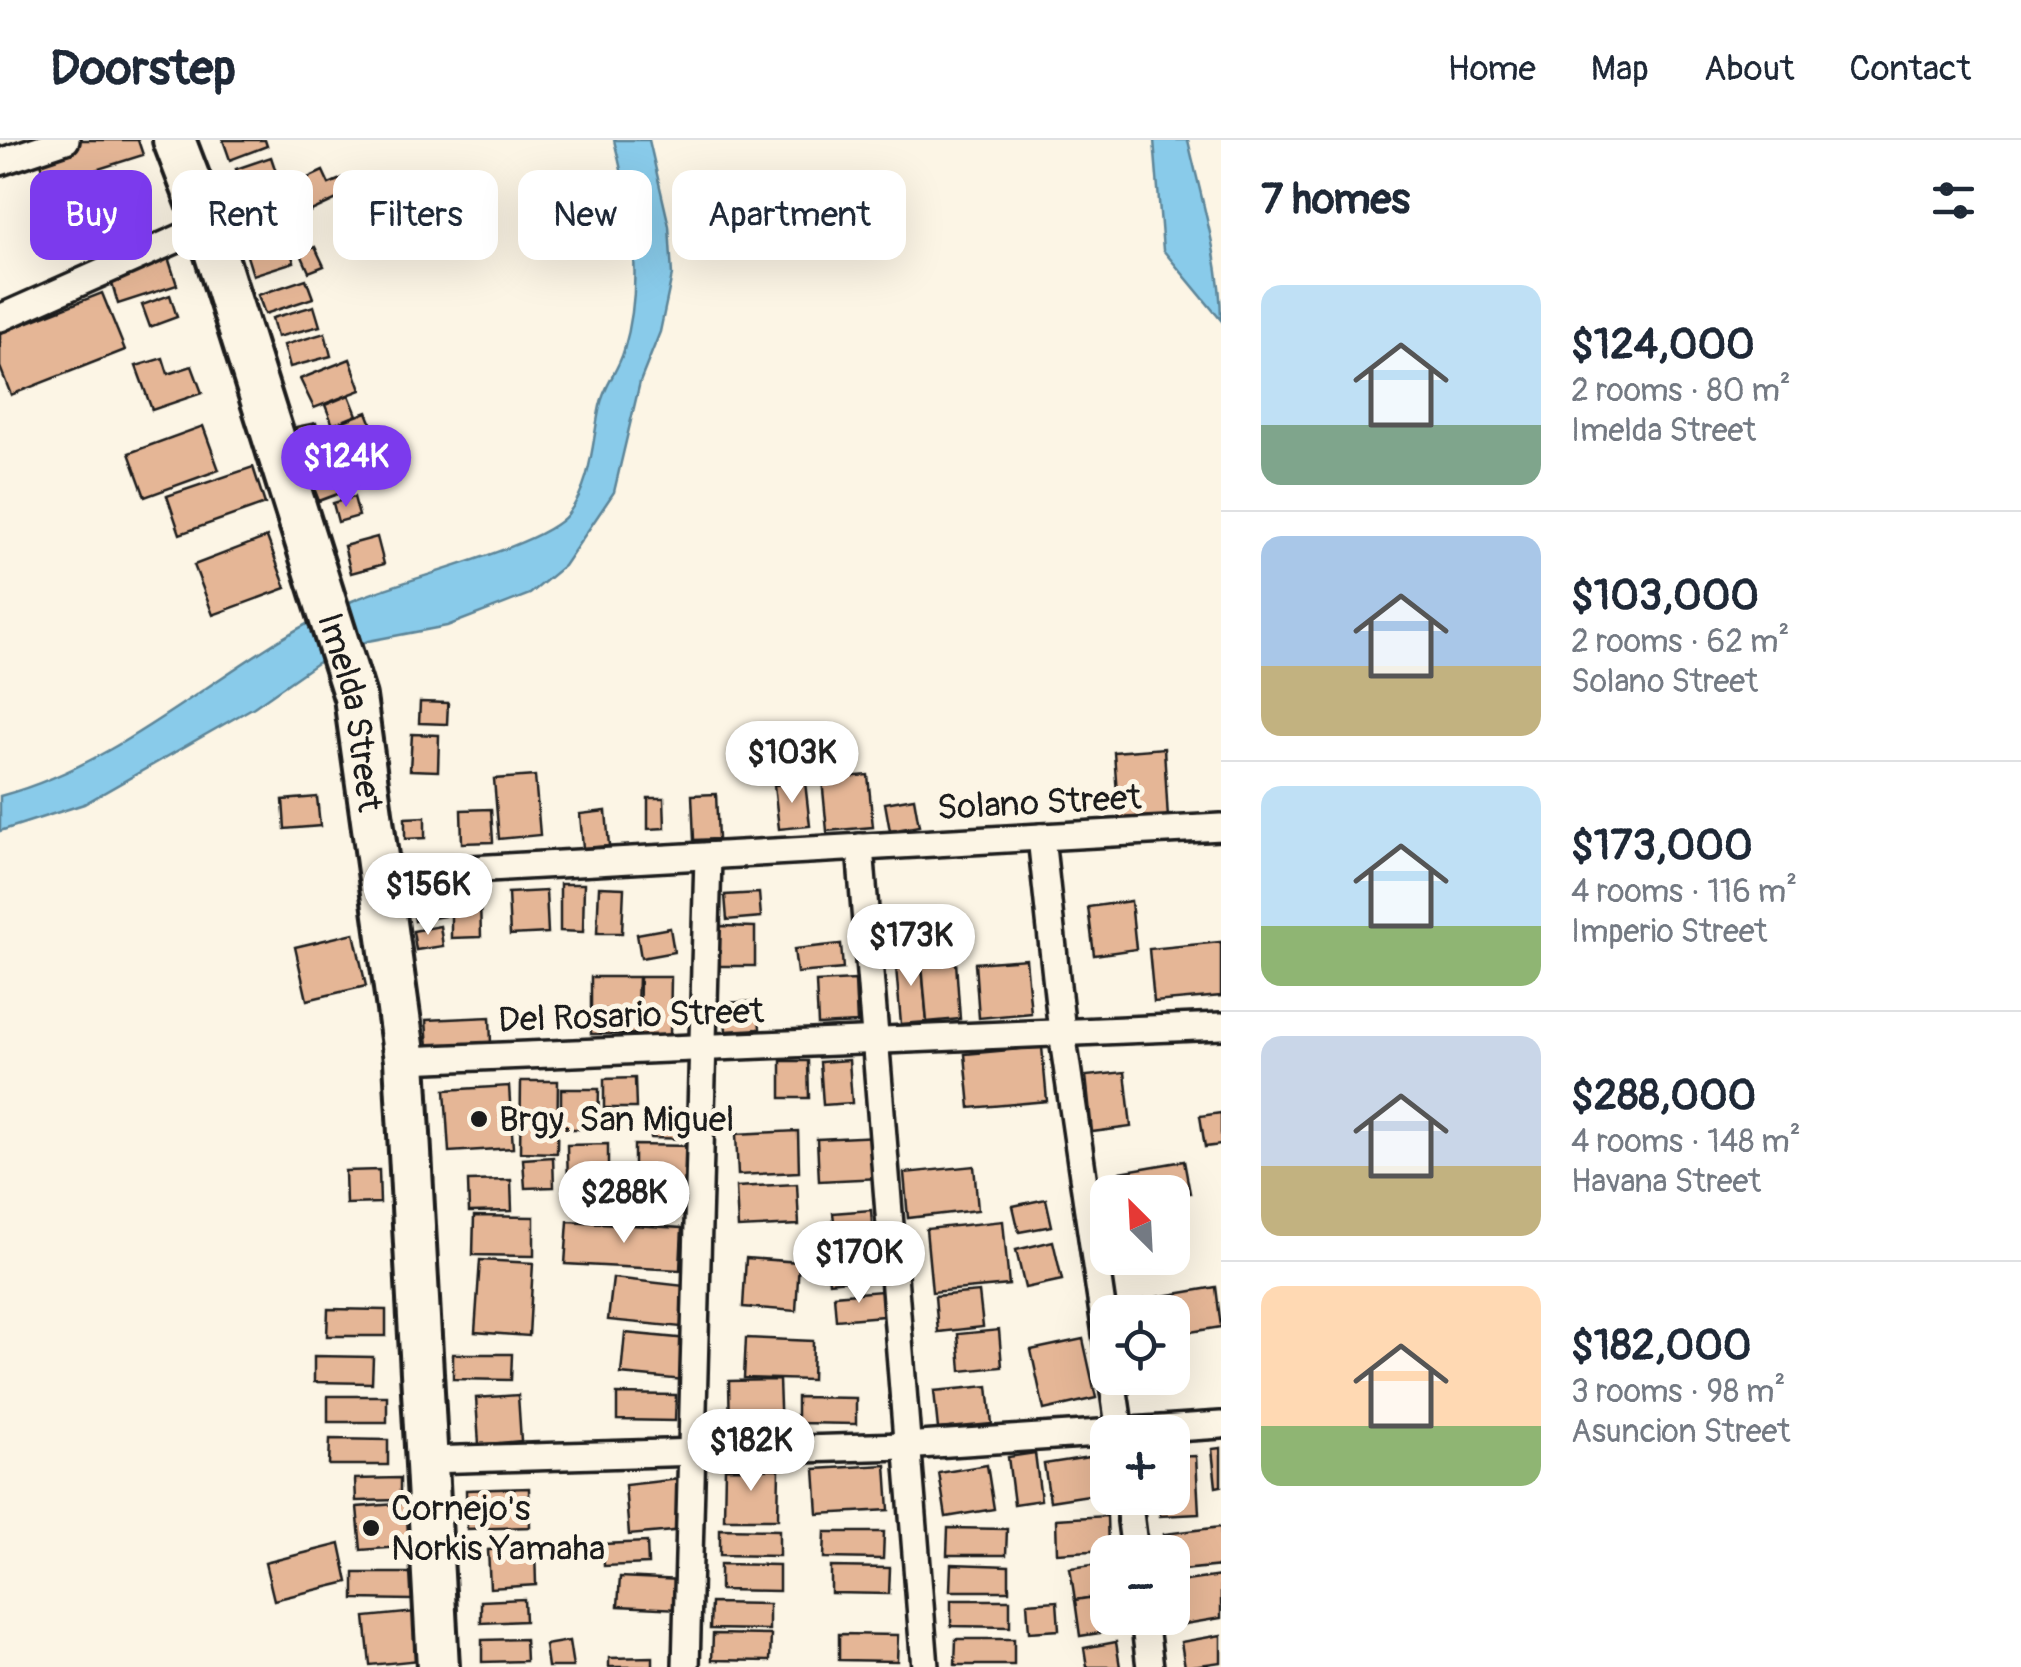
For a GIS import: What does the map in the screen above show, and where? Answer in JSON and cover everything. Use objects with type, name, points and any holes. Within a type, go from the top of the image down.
[{"type":"main road","name":"Imelda Street","points":[[174,140],[186,170]]},
{"type":"main road","name":"Imelda Street","points":[[218,260],[355,697],[405,1060],[438,1667]]},
{"type":"street","points":[[0,162],[66,140]]},
{"type":"street","points":[[0,318],[172,242]]},
{"type":"street","name":"Solano Street","points":[[382,874],[1221,828]]},
{"type":"street","points":[[1042,837],[1062,1032],[1100,1295]]},
{"type":"street","points":[[860,848],[878,1040],[904,1446],[925,1667]]},
{"type":"street","points":[[686,1667],[708,856]]},
{"type":"street","name":"Del Rosario Street","points":[[405,1060],[1221,1026]]},
{"type":"street","points":[[1190,1427],[1221,1425]]},
{"type":"street","points":[[427,1460],[692,1455],[1090,1434]]},
{"type":"street","points":[[1146,1635],[1150,1667]]},
{"type":"water","points":[[614,140],[649,140],[669,226],[672,275],[660,332],[640,382],[614,492],[564,566],[530,594],[447,626],[368,641],[317,663],[254,707],[84,804],[0,831],[0,796],[48,780],[93,758],[307,624],[352,601],[530,539],[568,514],[587,476],[600,406],[624,350],[634,297],[634,260],[652,260],[652,170],[621,170]]},
{"type":"water","points":[[1154,140],[1188,140],[1214,253],[1221,320],[1163,250]]},
{"type":"building","points":[[70,140],[138,140],[143,155],[96,170],[43,170],[37,151]]},
{"type":"building","points":[[223,140],[265,140],[267,146],[230,160]]},
{"type":"building","points":[[271,157],[275,170],[236,170]]},
{"type":"building","points":[[323,171],[329,184],[333,182],[333,201],[313,210],[313,176]]},
{"type":"building","points":[[313,248],[324,266],[309,272],[304,260],[313,260]]},
{"type":"building","points":[[167,254],[177,285],[118,304],[109,273]]},
{"type":"building","points":[[248,260],[293,260],[294,262],[253,275]]},
{"type":"building","points":[[306,279],[313,298],[265,314],[258,295]]},
{"type":"building","points":[[102,293],[125,350],[11,395],[0,367],[0,333]]},
{"type":"building","points":[[170,295],[177,317],[150,327],[142,305]]},
{"type":"building","points":[[314,306],[320,326],[277,337],[272,318]]},
{"type":"building","points":[[325,333],[331,356],[290,367],[284,345]]},
{"type":"building","points":[[163,358],[168,374],[192,366],[202,393],[152,410],[136,366]]},
{"type":"building","points":[[350,359],[361,390],[314,408],[300,379]]},
{"type":"building","points":[[349,395],[357,415],[333,425],[325,405]]},
{"type":"building","points":[[367,412],[375,432],[325,452],[319,430]]},
{"type":"building","points":[[316,423],[319,438],[299,442],[296,427]]},
{"type":"building","points":[[203,426],[219,470],[145,497],[129,453]]},
{"type":"building","points":[[344,445],[359,486],[319,501],[303,460]]},
{"type":"building","points":[[253,467],[265,504],[180,534],[167,496]]},
{"type":"building","points":[[354,497],[359,516],[338,522],[333,503]]},
{"type":"building","points":[[267,537],[286,588],[213,615],[194,565]]},
{"type":"building","points":[[377,537],[384,564],[351,573],[344,546]]},
{"type":"building","points":[[420,702],[448,703],[447,724],[419,723]]},
{"type":"building","points":[[412,734],[439,735],[438,771],[410,770]]},
{"type":"building","points":[[1164,748],[1168,819],[1119,822],[1114,752]]},
{"type":"building","points":[[868,775],[873,827],[827,831],[822,779]]},
{"type":"building","points":[[535,776],[540,835],[499,839],[494,779]]},
{"type":"building","points":[[805,782],[810,826],[779,829],[774,785]]},
{"type":"building","points":[[716,794],[718,839],[694,840],[692,795]]},
{"type":"building","points":[[317,797],[320,826],[285,829],[283,800]]},
{"type":"building","points":[[648,798],[664,798],[665,828],[648,829]]},
{"type":"building","points":[[914,798],[919,826],[890,831],[885,803]]},
{"type":"building","points":[[491,809],[493,842],[462,843],[461,810]]},
{"type":"building","points":[[606,811],[609,846],[583,848],[580,814]]},
{"type":"building","points":[[425,817],[425,838],[405,839],[405,818]]},
{"type":"building","points":[[560,884],[584,884],[583,932],[560,931]]},
{"type":"building","points":[[599,887],[624,888],[622,933],[597,933]]},
{"type":"building","points":[[439,891],[444,916],[415,921],[411,896]]},
{"type":"building","points":[[546,891],[548,933],[510,935],[508,893]]},
{"type":"building","points":[[759,893],[761,917],[727,920],[725,895]]},
{"type":"building","points":[[1131,901],[1136,949],[1094,955],[1088,907]]},
{"type":"building","points":[[480,902],[481,937],[451,938],[451,903]]},
{"type":"building","points":[[440,926],[443,946],[416,950],[413,931]]},
{"type":"building","points":[[720,926],[755,927],[755,966],[719,966]]},
{"type":"building","points":[[670,928],[674,952],[641,958],[637,934]]},
{"type":"building","points":[[354,933],[366,986],[307,1000],[295,947]]},
{"type":"building","points":[[1221,942],[1221,996],[1154,1002],[1149,949]]},
{"type":"building","points":[[841,944],[843,969],[797,973],[794,949]]},
{"type":"building","points":[[921,954],[927,1022],[901,1024],[895,956]]},
{"type":"building","points":[[1026,959],[1031,1013],[979,1018],[975,963]]},
{"type":"building","points":[[956,962],[960,1019],[927,1022],[922,965]]},
{"type":"building","points":[[591,977],[638,977],[637,1010],[591,1010]]},
{"type":"building","points":[[640,977],[671,977],[670,1036],[639,1036]]},
{"type":"building","points":[[855,980],[857,1023],[818,1025],[816,982]]},
{"type":"building","points":[[758,1001],[760,1029],[726,1031],[724,1003]]},
{"type":"building","points":[[591,1010],[637,1010],[637,1034],[591,1034]]},
{"type":"building","points":[[490,1017],[491,1044],[428,1048],[426,1020]]},
{"type":"building","points":[[1042,1047],[1047,1101],[970,1108],[965,1054]]},
{"type":"building","points":[[849,1060],[852,1103],[823,1105],[820,1062]]},
{"type":"building","points":[[781,1061],[808,1061],[809,1098],[781,1098]]},
{"type":"building","points":[[1125,1072],[1131,1127],[1092,1132],[1086,1076]]},
{"type":"building","points":[[635,1078],[636,1108],[604,1108],[604,1079]]},
{"type":"building","points":[[521,1081],[558,1081],[557,1153],[520,1152]]},
{"type":"building","name":"Brgy. San Miguel","points":[[509,1086],[513,1148],[449,1152],[445,1090]]},
{"type":"building","points":[[561,1089],[599,1089],[598,1129],[561,1129]]},
{"type":"building","points":[[1221,1113],[1221,1145],[1205,1147],[1200,1116]]},
{"type":"building","points":[[652,1116],[696,1117],[696,1139],[651,1138]]},
{"type":"building","points":[[798,1131],[799,1172],[738,1175],[736,1134]]},
{"type":"building","points":[[879,1136],[880,1178],[819,1181],[817,1139]]},
{"type":"building","points":[[608,1144],[608,1184],[568,1185],[567,1145]]},
{"type":"building","points":[[634,1145],[693,1146],[692,1189],[634,1189]]},
{"type":"building","points":[[553,1157],[554,1187],[525,1188],[523,1159]]},
{"type":"building","points":[[1184,1161],[1187,1175],[1120,1175],[1120,1172]]},
{"type":"building","points":[[974,1166],[978,1210],[908,1218],[904,1173]]},
{"type":"building","points":[[379,1170],[380,1203],[346,1204],[345,1171]]},
{"type":"building","points":[[511,1180],[512,1211],[469,1212],[468,1181]]},
{"type":"building","points":[[797,1184],[799,1225],[738,1228],[736,1187]]},
{"type":"building","points":[[1046,1199],[1052,1226],[1019,1232],[1013,1206]]},
{"type":"building","points":[[871,1210],[873,1236],[836,1239],[833,1213]]},
{"type":"building","points":[[474,1216],[534,1217],[534,1256],[473,1255]]},
{"type":"building","points":[[568,1221],[682,1228],[680,1270],[565,1264]]},
{"type":"building","points":[[1003,1221],[1009,1285],[932,1292],[926,1229]]},
{"type":"building","points":[[884,1237],[888,1276],[829,1282],[825,1243]]},
{"type":"building","points":[[1053,1241],[1062,1280],[1025,1288],[1016,1250]]},
{"type":"building","points":[[746,1258],[799,1262],[796,1311],[743,1307]]},
{"type":"building","points":[[480,1260],[533,1263],[529,1336],[475,1332]]},
{"type":"building","points":[[613,1278],[685,1286],[681,1327],[608,1320]]},
{"type":"building","points":[[1216,1287],[1221,1327],[1190,1332],[1190,1295],[1169,1295]]},
{"type":"building","points":[[881,1291],[883,1316],[836,1320],[834,1295]]},
{"type":"building","points":[[979,1292],[983,1327],[938,1332],[935,1296]]},
{"type":"building","points":[[328,1309],[386,1310],[386,1336],[327,1336]]},
{"type":"building","points":[[999,1330],[1002,1367],[961,1371],[958,1334]]},
{"type":"building","points":[[625,1333],[688,1339],[684,1380],[621,1374]]},
{"type":"building","points":[[746,1338],[813,1341],[812,1380],[744,1378]]},
{"type":"building","points":[[1083,1339],[1090,1371],[1090,1395],[1096,1398],[1044,1410],[1031,1350]]},
{"type":"building","points":[[453,1354],[512,1354],[511,1380],[453,1379]]},
{"type":"building","points":[[314,1356],[373,1357],[372,1383],[314,1382]]},
{"type":"building","points":[[779,1380],[781,1432],[730,1434],[729,1381]]},
{"type":"building","points":[[988,1386],[992,1424],[938,1429],[934,1391]]},
{"type":"building","points":[[617,1394],[676,1395],[675,1421],[617,1420]]},
{"type":"building","points":[[518,1395],[521,1441],[479,1445],[476,1398]]},
{"type":"building","points":[[328,1396],[387,1396],[387,1422],[328,1422]]},
{"type":"building","points":[[797,1397],[856,1398],[856,1424],[797,1423]]},
{"type":"building","points":[[330,1439],[388,1440],[388,1465],[329,1465]]},
{"type":"building","points":[[1221,1448],[1221,1486],[1216,1487],[1212,1449]]},
{"type":"building","points":[[1035,1453],[1041,1500],[1014,1504],[1008,1457]]},
{"type":"building","points":[[1190,1456],[1196,1456],[1199,1514],[1190,1514]]},
{"type":"building","points":[[1090,1457],[1090,1495],[1050,1501],[1044,1464]]},
{"type":"building","points":[[886,1465],[889,1510],[818,1514],[815,1469]]},
{"type":"building","points":[[987,1465],[994,1509],[946,1517],[939,1473]]},
{"type":"building","points":[[725,1468],[779,1469],[778,1519],[724,1519]]},
{"type":"building","points":[[400,1478],[400,1500],[356,1501],[355,1479]]},
{"type":"building","points":[[680,1479],[684,1530],[629,1535],[625,1485]]},
{"type":"building","points":[[529,1488],[530,1527],[467,1529],[466,1490]]},
{"type":"building","points":[[410,1503],[413,1546],[361,1550],[357,1507]]},
{"type":"building","points":[[1107,1516],[1108,1535],[1090,1535],[1090,1551],[1057,1553],[1056,1519]]},
{"type":"building","points":[[1221,1527],[1221,1566],[1190,1569],[1190,1535],[1164,1534]]},
{"type":"building","points":[[948,1528],[1007,1529],[1006,1555],[947,1555]]},
{"type":"building","points":[[720,1529],[779,1530],[779,1556],[720,1555]]},
{"type":"building","points":[[825,1532],[884,1532],[883,1559],[824,1558]]},
{"type":"building","points":[[647,1542],[648,1564],[604,1566],[603,1544]]},
{"type":"building","points":[[340,1544],[348,1582],[274,1600],[265,1563]]},
{"type":"building","points":[[535,1548],[536,1585],[490,1588],[488,1550]]},
{"type":"building","points":[[720,1564],[779,1565],[779,1591],[720,1590]]},
{"type":"building","points":[[951,1564],[1009,1566],[1009,1591],[950,1591]]},
{"type":"building","points":[[1090,1565],[1090,1598],[1075,1600],[1070,1568]]},
{"type":"building","points":[[831,1567],[890,1568],[889,1594],[831,1593]]},
{"type":"building","points":[[354,1573],[413,1573],[412,1600],[354,1599]]},
{"type":"building","points":[[1221,1576],[1221,1618],[1190,1623],[1190,1580]]},
{"type":"building","points":[[620,1577],[682,1580],[680,1609],[618,1606]]},
{"type":"building","points":[[1090,1598],[1090,1634],[1080,1636],[1075,1600]]},
{"type":"building","points":[[524,1599],[525,1621],[481,1623],[481,1601]]},
{"type":"building","points":[[951,1600],[1010,1600],[1010,1627],[951,1626]]},
{"type":"building","points":[[1057,1601],[1059,1630],[1029,1632],[1027,1603]]},
{"type":"building","points":[[711,1603],[769,1604],[769,1630],[710,1629]]},
{"type":"building","points":[[426,1611],[430,1659],[370,1665],[365,1617]]},
{"type":"building","points":[[713,1634],[771,1635],[770,1661],[712,1660]]},
{"type":"building","points":[[839,1634],[898,1635],[897,1661],[839,1660]]},
{"type":"building","points":[[1221,1635],[1221,1662],[1185,1667],[1181,1642]]},
{"type":"building","points":[[525,1639],[526,1661],[482,1662],[482,1640]]},
{"type":"building","points":[[956,1639],[1014,1639],[1014,1665],[955,1665]]},
{"type":"building","points":[[569,1641],[573,1667],[548,1667],[545,1645]]},
{"type":"building","points":[[1116,1642],[1120,1667],[1087,1667],[1084,1648]]},
{"type":"building","points":[[653,1657],[653,1667],[609,1667],[609,1658]]},
{"type":"place","name":"Brgy. San Miguel","points":[[479,1119]]},
{"type":"place","name":"Cornejo's Norkis Yamaha","points":[[371,1528]]}]
